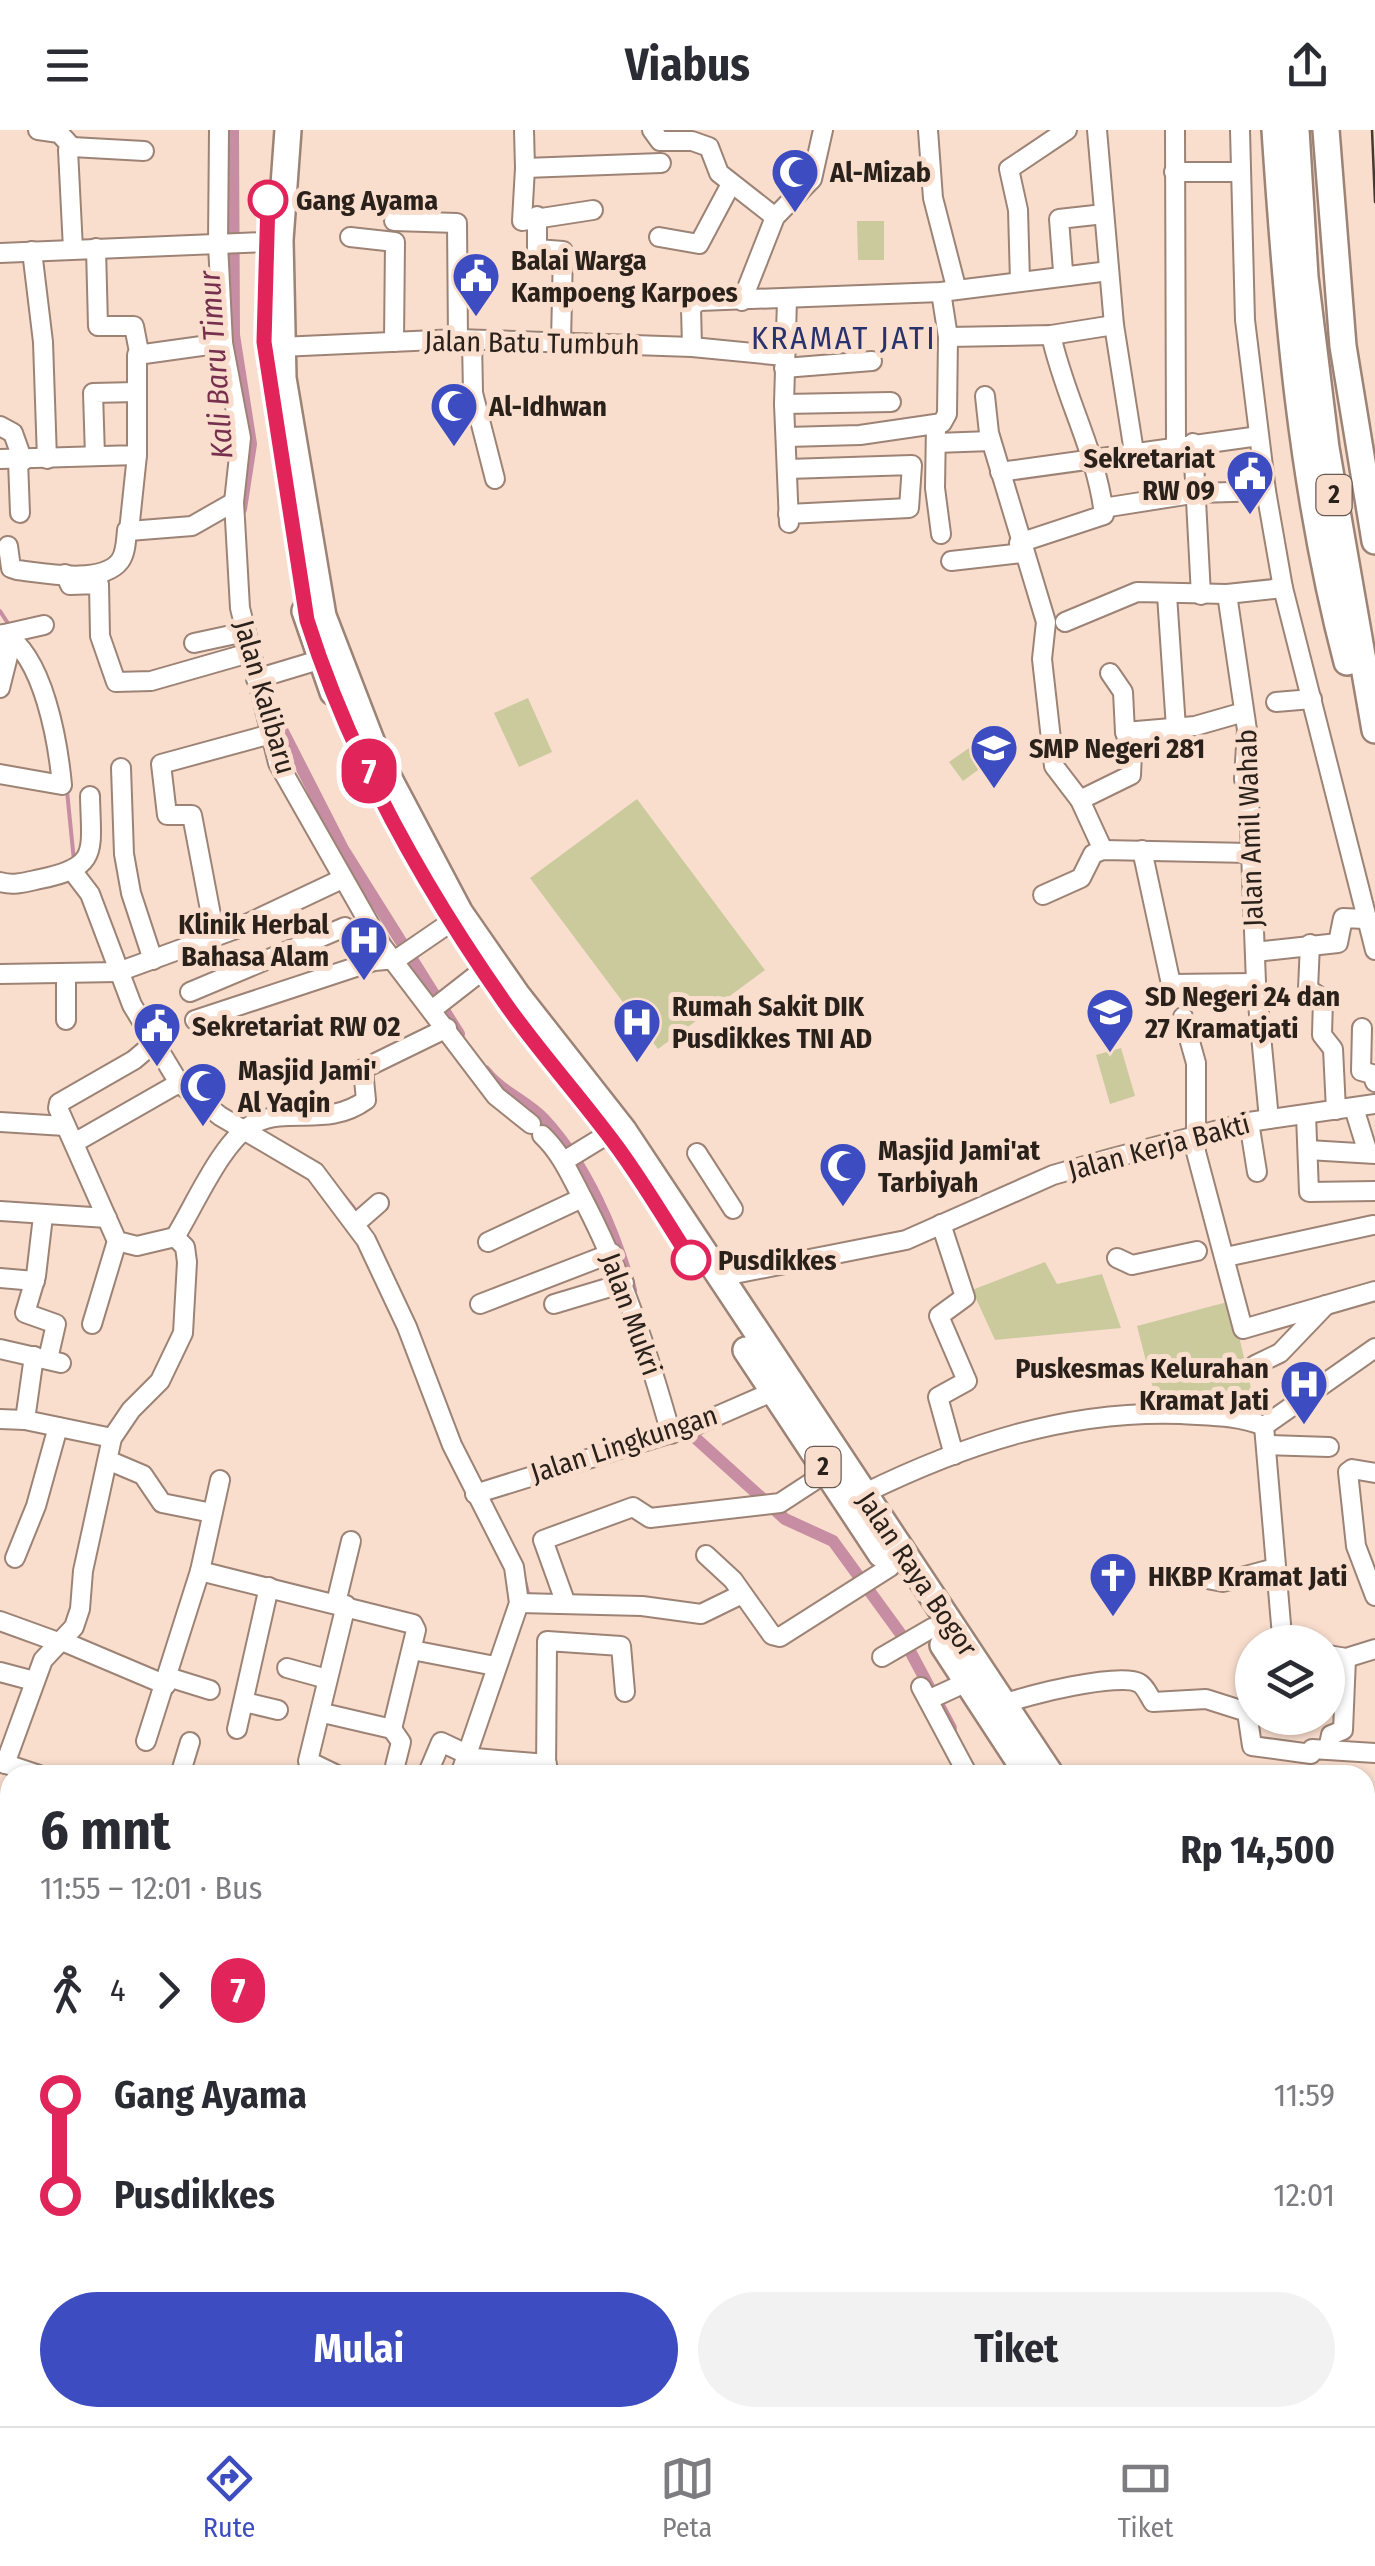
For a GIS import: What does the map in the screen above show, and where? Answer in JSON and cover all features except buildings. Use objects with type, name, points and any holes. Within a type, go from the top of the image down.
[{"type":"highway","name":"Jalan Raya Bogor","points":[[273,130],[265,242],[264,342],[270,387],[307,620],[319,660],[357,748],[451,922],[483,970],[623,1130],[650,1183],[713,1281],[863,1494],[968,1682],[1026,1765]]},
{"type":"highway","name":"Jalan Raya Bogor","points":[[288,130],[280,240],[280,348],[323,616],[378,756],[442,880],[522,1014],[608,1134],[650,1183]]},
{"type":"highway","points":[[1275,130],[1290,362],[1331,601],[1354,685],[1373,721]]},
{"type":"highway","name":"2","points":[[1296,130],[1314,361],[1373,721]]},
{"type":"highway","name":"2","points":[[1326,130],[1343,346],[1375,541]]},
{"type":"highway","name":"Jalan Raya Bogor","points":[[713,1281],[772,1392],[888,1569],[1005,1704],[1029,1765]]},
{"type":"street","points":[[38,130],[59,133],[72,147],[144,151]]},
{"type":"street","points":[[109,151],[110,130]]},
{"type":"street","name":"Jalan Kalibaru","points":[[219,130],[223,343],[240,428],[234,502],[249,652],[262,677],[271,734],[294,797],[394,958]]},
{"type":"street","points":[[524,130],[520,218],[524,222],[536,216],[593,210]]},
{"type":"street","points":[[742,301],[775,217],[812,178],[823,130]]},
{"type":"street","points":[[928,130],[948,290],[946,414],[936,434],[941,534]]},
{"type":"street","points":[[1020,281],[1018,210],[1007,176],[1016,163],[1067,130]]},
{"type":"street","points":[[1097,130],[1114,324],[1134,452]]},
{"type":"street","points":[[1174,130],[1185,445],[1198,493],[1200,594]]},
{"type":"street","points":[[1240,130],[1245,320],[1266,492],[1283,588],[1375,950]]},
{"type":"street","points":[[525,168],[664,170],[656,135],[692,141],[709,147],[719,173],[775,217]]},
{"type":"street","points":[[72,147],[68,150],[73,249]]},
{"type":"street","points":[[1174,172],[1241,172]]},
{"type":"street","points":[[660,237],[699,244],[730,184]]},
{"type":"street","points":[[1070,276],[1063,271],[1059,219],[1104,214]]},
{"type":"street","points":[[536,216],[537,249],[563,251],[561,342]]},
{"type":"street","points":[[394,220],[457,223],[473,393],[495,479]]},
{"type":"street","points":[[350,237],[395,242],[394,342]]},
{"type":"street","points":[[0,252],[265,242]]},
{"type":"street","points":[[8,546],[11,568],[64,574],[102,573],[116,566],[124,556],[137,456],[139,352],[134,326],[98,326],[96,248]]},
{"type":"street","points":[[32,251],[43,342],[47,459]]},
{"type":"street","points":[[692,346],[694,304],[948,290],[1109,271]]},
{"type":"street","points":[[787,299],[784,404],[789,519],[909,508],[910,430]]},
{"type":"street","points":[[948,337],[1051,335],[1114,324]]},
{"type":"street","points":[[952,560],[1021,548],[1104,515],[1092,458],[1060,377],[1051,335]]},
{"type":"street","name":"Jalan Batu Tumbuh","points":[[280,348],[465,339],[692,346],[784,362],[872,361]]},
{"type":"street","points":[[139,352],[223,343]]},
{"type":"street","points":[[95,456],[92,393],[136,392]]},
{"type":"street","points":[[985,396],[991,440],[1048,634],[1042,658],[1054,766],[1080,800],[1103,850]]},
{"type":"street","points":[[784,404],[890,402]]},
{"type":"street","points":[[0,426],[13,433],[20,514]]},
{"type":"street","points":[[787,437],[910,430],[991,440]]},
{"type":"street","points":[[1000,472],[1259,436]]},
{"type":"street","points":[[14,461],[137,456]]},
{"type":"street","points":[[788,469],[912,465]]},
{"type":"street","points":[[1103,508],[1198,493],[1266,492]]},
{"type":"street","points":[[127,530],[160,532],[192,526],[234,502]]},
{"type":"street","points":[[64,574],[73,585],[100,584],[100,636],[116,682],[151,681],[249,652]]},
{"type":"street","points":[[1065,622],[1122,595],[1227,594],[1283,588]]},
{"type":"street","name":"Jalan Amil Wahab","points":[[1227,594],[1244,712],[1256,983],[1269,1119]]},
{"type":"street","points":[[1166,595],[1176,728]]},
{"type":"street","points":[[6,633],[44,625]]},
{"type":"street","points":[[194,643],[245,632]]},
{"type":"street","points":[[0,688],[10,652],[6,633]]},
{"type":"street","points":[[0,774],[62,785],[43,690],[6,633]]},
{"type":"street","points":[[262,677],[319,660]]},
{"type":"street","points":[[1080,800],[1131,775],[1132,753],[1125,732],[1123,692],[1110,673]]},
{"type":"street","points":[[1276,702],[1312,699]]},
{"type":"street","points":[[1125,732],[1176,728],[1244,712]]},
{"type":"street","points":[[215,936],[192,815],[167,815],[162,764],[271,734]]},
{"type":"street","points":[[121,768],[124,854],[153,960]]},
{"type":"street","points":[[77,870],[90,838],[90,796]]},
{"type":"street","points":[[1043,895],[1082,878],[1093,854],[1103,850],[1250,853]]},
{"type":"street","points":[[1142,850],[1171,984],[1256,983]]},
{"type":"street","points":[[0,882],[10,885],[77,870]]},
{"type":"street","points":[[77,870],[154,1044],[179,1083],[314,1172],[364,1216],[384,1272],[514,1567],[519,1603],[465,1765]]},
{"type":"street","points":[[0,974],[122,970],[215,936],[342,878]]},
{"type":"street","points":[[1255,952],[1338,943],[1343,918],[1365,918]]},
{"type":"street","points":[[195,1020],[394,958],[451,922]]},
{"type":"street","points":[[218,1010],[198,989],[345,927],[366,944],[394,958]]},
{"type":"street","points":[[1310,944],[1308,989],[1324,999],[1322,1034],[1333,1048],[1345,1109],[1372,1154]]},
{"type":"street","name":"Jalan Mukri","points":[[394,958],[439,1004],[447,1028],[496,1096],[570,1157],[582,1198],[624,1283],[678,1431]]},
{"type":"street","points":[[439,1004],[483,970]]},
{"type":"street","points":[[66,974],[66,1020]]},
{"type":"street","points":[[1184,1017],[1196,1063],[1194,1138],[1243,1329],[1375,1292]]},
{"type":"street","points":[[116,1241],[137,1246],[175,1237],[222,1157],[248,1127],[342,1115],[366,1100],[363,1070],[447,1028]]},
{"type":"street","points":[[1362,1028],[1361,1070],[1372,1074],[1375,1082]]},
{"type":"street","points":[[92,1324],[116,1241],[65,1126],[59,1103],[134,1060],[154,1044]]},
{"type":"street","points":[[74,1143],[179,1083]]},
{"type":"street","name":"Jalan Kerja Bakti","points":[[713,1281],[789,1260],[865,1251],[906,1240],[1067,1170],[1250,1122],[1375,1104]]},
{"type":"street","points":[[1306,1115],[1309,1192],[1375,1191]]},
{"type":"street","points":[[0,1122],[65,1126]]},
{"type":"street","points":[[1250,1122],[1257,1172]]},
{"type":"street","points":[[570,1157],[608,1134]]},
{"type":"street","points":[[1308,1150],[1372,1154]]},
{"type":"street","points":[[696,1153],[733,1209]]},
{"type":"street","points":[[488,1242],[582,1198]]},
{"type":"street","points":[[0,1211],[107,1218]]},
{"type":"street","points":[[25,1420],[48,1359],[56,1324],[25,1312],[35,1280],[44,1216]]},
{"type":"street","points":[[940,1224],[965,1297],[939,1316],[967,1381],[938,1397],[954,1455]]},
{"type":"street","points":[[1226,1256],[1373,1225]]},
{"type":"street","points":[[2,1763],[34,1681],[74,1627],[92,1520],[110,1461],[112,1438],[131,1410],[160,1381],[183,1333],[187,1262],[185,1247],[175,1237]]},
{"type":"street","points":[[1117,1258],[1132,1265],[1197,1251]]},
{"type":"street","points":[[480,1304],[612,1253]]},
{"type":"street","points":[[0,1278],[35,1280]]},
{"type":"street","points":[[554,1304],[624,1283]]},
{"type":"street","points":[[1255,1364],[1280,1353],[1326,1305]]},
{"type":"street","points":[[1265,1436],[1375,1348]]},
{"type":"street","points":[[0,1349],[48,1359]]},
{"type":"street","name":"Jalan Lingkungan","points":[[479,1492],[678,1431],[772,1392]]},
{"type":"street","points":[[863,1494],[1022,1429],[1133,1413],[1222,1416],[1265,1436],[1329,1447]]},
{"type":"street","points":[[0,1420],[25,1420],[112,1438]]},
{"type":"street","points":[[16,1558],[36,1506],[58,1427]]},
{"type":"street","points":[[1265,1436],[1282,1625]]},
{"type":"street","points":[[110,1461],[144,1475],[162,1503],[212,1514]]},
{"type":"street","points":[[1375,1473],[1352,1468],[1348,1472],[1356,1546],[1375,1596]]},
{"type":"street","points":[[566,1604],[543,1540],[615,1510],[633,1507],[650,1518],[780,1504],[826,1473]]},
{"type":"street","points":[[146,1741],[200,1572],[220,1480]]},
{"type":"street","points":[[315,1765],[308,1762],[323,1714],[351,1541]]},
{"type":"street","points":[[706,1555],[772,1635],[780,1637],[888,1569]]},
{"type":"street","points":[[1207,1579],[1223,1582],[1275,1568]]},
{"type":"street","points":[[200,1572],[413,1624],[412,1650],[392,1728]]},
{"type":"street","points":[[237,1730],[269,1587]]},
{"type":"street","points":[[519,1603],[657,1607],[701,1614],[742,1594]]},
{"type":"street","points":[[0,1621],[167,1681],[210,1690]]},
{"type":"street","points":[[882,1657],[940,1628]]},
{"type":"street","points":[[547,1765],[547,1642],[620,1646],[625,1692]]},
{"type":"street","points":[[1345,1654],[1375,1648]]},
{"type":"street","points":[[412,1650],[495,1666]]},
{"type":"street","points":[[287,1668],[327,1679]]},
{"type":"street","points":[[0,1672],[34,1681]]},
{"type":"street","points":[[1005,1704],[1106,1681],[1132,1680],[1141,1684],[1153,1702],[1206,1699],[1235,1705]]},
{"type":"street","points":[[963,1765],[926,1693],[968,1682]]},
{"type":"street","points":[[244,1702],[278,1710]]},
{"type":"street","points":[[323,1714],[392,1728],[401,1742],[396,1765]]},
{"type":"street","points":[[1251,1735],[1252,1746],[1375,1753]]},
{"type":"street","points":[[1313,1765],[1329,1735]]},
{"type":"street","points":[[183,1765],[190,1742]]},
{"type":"street","points":[[431,1765],[438,1743],[469,1757],[521,1765]]},
{"type":"green space","points":[[857,221],[884,221],[884,260],[858,260]]},
{"type":"green space","points":[[528,698],[552,752],[519,767],[494,713]]},
{"type":"green space","points":[[986,736],[1000,754],[963,781],[949,762]]},
{"type":"green space","points":[[637,799],[765,970],[658,1049],[530,878]]},
{"type":"green space","points":[[1121,1048],[1135,1096],[1110,1104],[1096,1055]]},
{"type":"green space","points":[[1045,1262],[1057,1284],[1102,1274],[1121,1328],[995,1340],[972,1290]]},
{"type":"green space","points":[[1231,1301],[1256,1410],[1158,1408],[1137,1326]]},
{"type":"waterway","name":"Kali Baru Timur","points":[[233,130],[234,335],[251,444],[241,509]]},
{"type":"waterway","points":[[0,611],[11,628]]},
{"type":"waterway","name":"Kali Baru Timur","points":[[272,710],[343,849],[459,1034]]},
{"type":"waterway","points":[[67,791],[74,861]]},
{"type":"waterway","name":"Kali Baru Timur","points":[[485,1071],[544,1119],[573,1157],[608,1222],[631,1290]]},
{"type":"waterway","points":[[340,1191],[359,1214]]},
{"type":"waterway","points":[[365,1222],[396,1285]]},
{"type":"waterway","name":"Kali Baru Timur","points":[[681,1425],[785,1519],[833,1541],[900,1633]]},
{"type":"waterway","points":[[524,1577],[529,1597]]},
{"type":"waterway","name":"Kali Baru Timur","points":[[910,1651],[951,1728]]},
{"type":"tram line","points":[[1372,130],[1375,202]]},
{"type":"bus line","name":"7","points":[[268,200],[264,342],[307,620],[319,660],[357,748],[451,922],[516,1018],[615,1143],[691,1260]]},
{"type":"place","name":"Gang Ayama","points":[[268,200]]},
{"type":"place","name":"Al-Mizab","points":[[795,214]]},
{"type":"place","name":"Balai Warga Kampoeng Karpoes","points":[[476,318]]},
{"type":"place","name":"Al-Idhwan","points":[[454,448]]},
{"type":"place","name":"Sekretariat RW 09","points":[[1250,516]]},
{"type":"place","name":"SMP Negeri 281","points":[[994,790]]},
{"type":"place","name":"Klinik Herbal Bahasa Alam","points":[[364,982]]},
{"type":"place","name":"SD Negeri 24 dan 27 Kramatjati","points":[[1110,1054]]},
{"type":"place","name":"Rumah Sakit DIK Pusdikkes TNI AD","points":[[637,1064]]},
{"type":"place","name":"Sekretariat RW 02","points":[[157,1068]]},
{"type":"place","name":"Masjid Jami' Al Yaqin","points":[[203,1128]]},
{"type":"place","name":"Masjid Jami'at Tarbiyah","points":[[843,1208]]},
{"type":"place","name":"Pusdikkes","points":[[691,1260]]},
{"type":"place","name":"Puskesmas Kelurahan Kramat Jati","points":[[1304,1426]]},
{"type":"place","name":"HKBP Kramat Jati","points":[[1113,1618]]},
{"type":"district","name":"KRAMAT JATI","points":[[844,338]]}]
